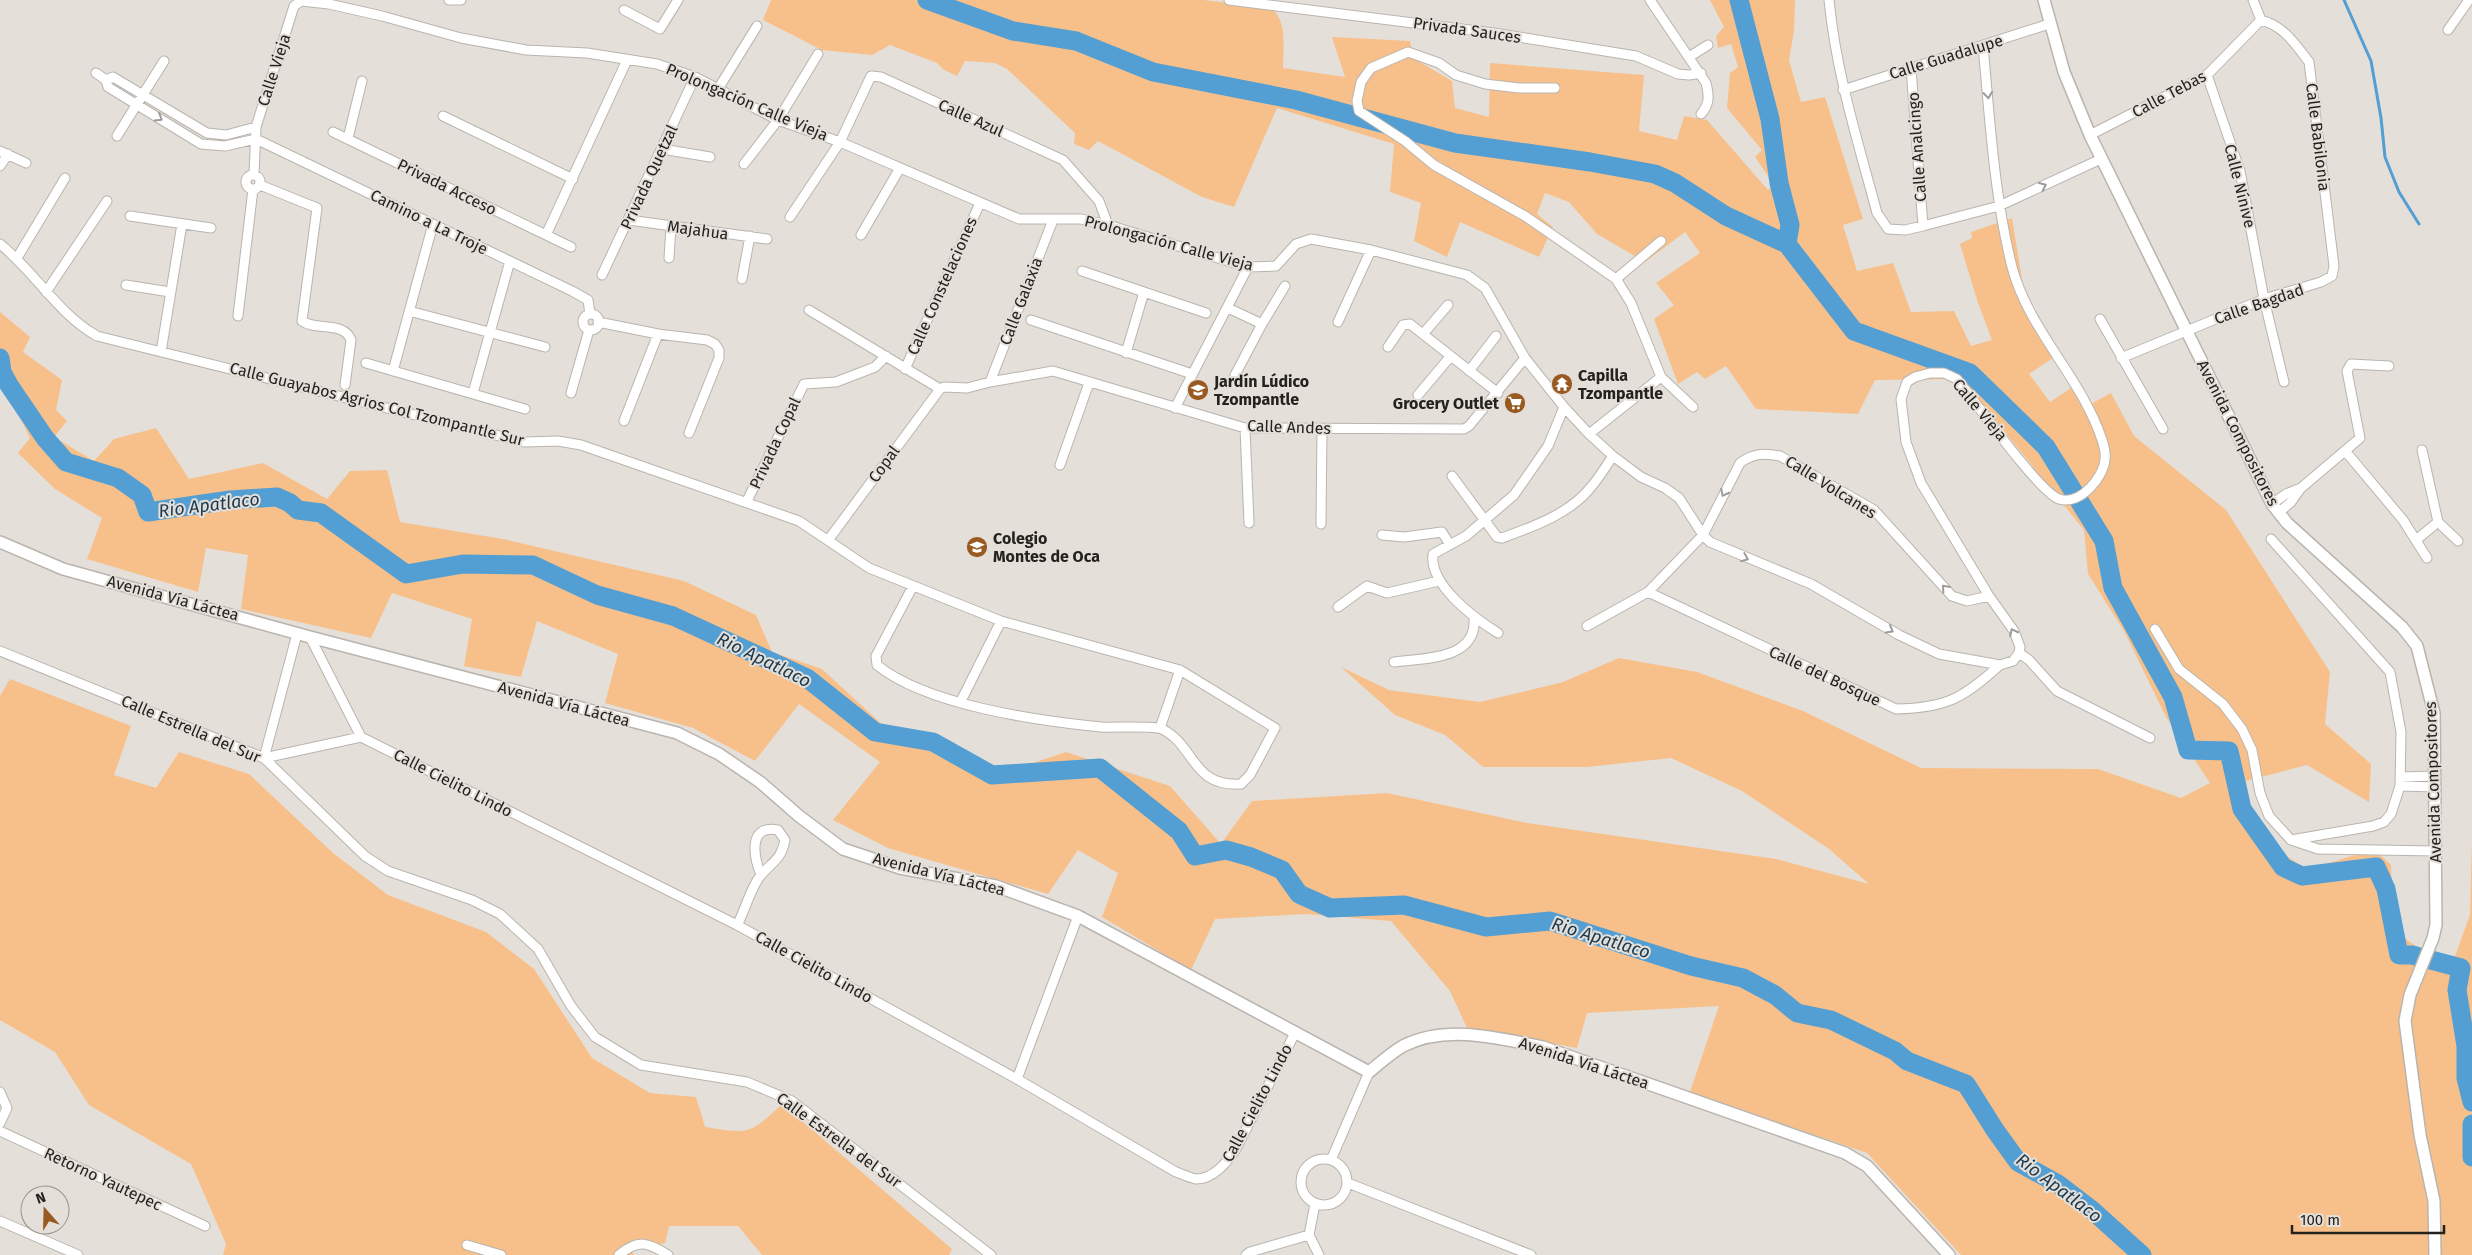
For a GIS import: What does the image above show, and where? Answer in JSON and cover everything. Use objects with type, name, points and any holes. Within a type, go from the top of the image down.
[{"type":"street","points":[[449,0],[461,0]]},
{"type":"street","points":[[624,10],[660,30],[678,0]]},
{"type":"street","name":"Privada Sauces","points":[[1229,0],[1494,32],[1636,56],[1678,74],[1689,76],[1701,73]]},
{"type":"street","points":[[1650,0],[1701,73],[1709,95],[1707,108],[1701,114]]},
{"type":"street","points":[[1829,0],[1834,44],[1843,90],[1877,213],[1888,229],[1896,230],[1923,226],[1999,206],[2101,159]]},
{"type":"street","name":"Avenida Compositores","points":[[2044,0],[2049,24],[2064,72],[2090,135],[2275,508],[2402,627],[2417,646],[2434,713],[2436,924],[2434,938],[2406,1008],[2406,1035],[2420,1135],[2434,1201],[2435,1255]]},
{"type":"street","points":[[2253,0],[2261,20]]},
{"type":"street","points":[[2448,30],[2469,0]]},
{"type":"street","name":"Prolongación Calle Vieja","points":[[298,2],[330,2],[461,38],[526,50],[587,53],[657,64],[695,77],[778,120],[840,142],[1019,219],[1081,219],[1108,225],[1248,267],[1276,266],[1296,244],[1305,239],[1371,250],[1460,272],[1484,288],[1525,358],[1564,408],[1613,456],[1641,477],[1666,488],[1679,498],[1703,535]]},
{"type":"street","name":"Calle Vieja","points":[[256,187],[258,177],[254,175],[256,127],[294,6],[298,2]]},
{"type":"street","name":"Calle Tebas","points":[[2090,135],[2207,75],[2261,20]]},
{"type":"street","name":"Calle Babilonia","points":[[2261,20],[2272,23],[2289,35],[2308,62],[2334,266],[2332,276]]},
{"type":"street","name":"Calle Guadalupe","points":[[1843,90],[2049,24]]},
{"type":"street","points":[[718,89],[757,26]]},
{"type":"street","points":[[1689,56],[1708,45]]},
{"type":"street","name":"Calle Vieja","points":[[1983,46],[1999,206],[2012,268],[2027,307],[2088,408],[2102,440],[2106,457],[2102,472],[2087,491],[2070,500],[2054,496],[2037,480],[1957,378],[1944,373],[1930,373],[1915,377],[1907,382],[1901,395],[1901,404],[1906,442],[1918,476],[1989,596],[2014,631],[2020,646],[2019,653]]},
{"type":"street","points":[[1555,88],[1519,88],[1485,84],[1456,75],[1439,63],[1408,52],[1390,58],[1371,68],[1360,82],[1357,101],[1359,111],[1405,141],[1450,175],[1525,216],[1616,279],[1631,303],[1661,377],[1693,407]]},
{"type":"street","points":[[744,164],[778,120],[818,54]]},
{"type":"street","points":[[546,235],[574,179],[627,60]]},
{"type":"street","points":[[117,136],[164,61]]},
{"type":"street","name":"Calle Analcingo","points":[[1911,68],[1923,226]]},
{"type":"street","points":[[96,73],[106,80],[108,87],[201,144],[216,146],[256,139]]},
{"type":"street","name":"Calle Nínive","points":[[2207,75],[2240,171],[2264,299],[2284,382]]},
{"type":"street","name":"Calle Azul","points":[[840,142],[867,81],[871,76],[881,78],[1062,160],[1099,201],[1108,225]]},
{"type":"street","points":[[106,80],[113,77],[207,133],[218,136],[256,127]]},
{"type":"street","name":"Privada Quetzal","points":[[602,275],[695,77]]},
{"type":"street","points":[[348,138],[362,81]]},
{"type":"street","points":[[443,116],[574,179]]},
{"type":"street","name":"Privada Acceso","points":[[333,132],[571,247]]},
{"type":"street","points":[[216,146],[218,136]]},
{"type":"street","name":"Camino a La Troje","points":[[256,139],[588,300],[590,314]]},
{"type":"street","points":[[790,218],[840,142]]},
{"type":"street","points":[[662,149],[710,158]]},
{"type":"street","points":[[0,166],[4,152],[26,163]]},
{"type":"street","points":[[861,235],[900,168]]},
{"type":"street","points":[[17,258],[65,178]]},
{"type":"street","points":[[238,316],[256,187],[317,208],[302,321],[307,325],[344,330],[349,334],[351,340],[345,385]]},
{"type":"street","points":[[46,292],[107,201]]},
{"type":"street","name":"Calle Constelaciones","points":[[905,369],[980,203]]},
{"type":"street","points":[[130,216],[211,228]]},
{"type":"street","name":"Majahua","points":[[629,220],[767,239]]},
{"type":"street","name":"Calle Galaxia","points":[[990,382],[1052,220]]},
{"type":"street","points":[[161,352],[182,224]]},
{"type":"street","points":[[393,371],[433,224]]},
{"type":"street","points":[[669,258],[671,226]]},
{"type":"street","points":[[742,279],[750,236]]},
{"type":"street","points":[[1616,279],[1661,241]]},
{"type":"street","name":"Calle Guayabos Agrios Col Tzompantle Sur","points":[[0,244],[17,258],[79,326],[97,336],[524,442],[558,441],[581,445],[748,501],[799,521],[869,568],[1002,621],[1180,670],[1275,728],[1250,775],[1241,784],[1227,785],[1203,774],[1175,739],[1160,728]]},
{"type":"street","points":[[1338,322],[1371,250]]},
{"type":"street","points":[[473,393],[510,261]]},
{"type":"street","points":[[1175,408],[1248,267]]},
{"type":"street","points":[[1082,271],[1206,313]]},
{"type":"street","name":"Calle Bagdad","points":[[2121,358],[2264,299],[2321,282],[2332,276]]},
{"type":"street","points":[[126,284],[170,292]]},
{"type":"street","points":[[1235,375],[1285,286]]},
{"type":"street","points":[[1126,353],[1144,292]]},
{"type":"street","points":[[1423,334],[1448,305]]},
{"type":"street","points":[[1228,308],[1262,324]]},
{"type":"street","points":[[809,310],[940,389]]},
{"type":"street","points":[[409,311],[545,347]]},
{"type":"street","points":[[589,330],[583,323],[584,318],[590,314],[597,318],[598,322]]},
{"type":"street","points":[[2100,319],[2163,429]]},
{"type":"street","points":[[1031,320],[1192,374]]},
{"type":"street","points":[[589,330],[594,330],[598,322]]},
{"type":"street","points":[[598,322],[658,334],[707,340],[719,350],[720,358],[689,433]]},
{"type":"street","points":[[1388,347],[1406,323],[1423,334],[1498,393]]},
{"type":"street","points":[[571,393],[589,330]]},
{"type":"street","points":[[624,421],[658,334]]},
{"type":"street","points":[[1469,371],[1496,336]]},
{"type":"street","name":"Privada Copal","points":[[748,501],[804,384],[836,382],[875,367],[886,356]]},
{"type":"street","points":[[1418,395],[1450,357]]},
{"type":"street","name":"Calle Andes","points":[[940,389],[944,387],[967,388],[1048,371],[1058,372],[1089,383],[1245,428],[1464,428],[1470,426],[1525,358]]},
{"type":"street","points":[[366,363],[525,409]]},
{"type":"street","points":[[2275,508],[2291,502],[2301,488],[2346,452],[2360,438],[2347,371],[2351,364],[2389,366]]},
{"type":"street","points":[[1589,434],[1661,377]]},
{"type":"street","points":[[1060,465],[1089,383]]},
{"type":"street","name":"Copal","points":[[829,540],[940,389]]},
{"type":"street","points":[[1498,633],[1474,618],[1439,581],[1432,561],[1433,554],[1466,536],[1514,495],[1542,454],[1564,408]]},
{"type":"street","points":[[1245,428],[1249,523]]},
{"type":"street","points":[[1321,524],[1322,429]]},
{"type":"street","points":[[2422,450],[2438,522],[2458,541]]},
{"type":"street","points":[[2346,452],[2403,520],[2427,558]]},
{"type":"street","name":"Calle Volcanes","points":[[1587,626],[1648,592],[1703,535],[1740,463],[1751,455],[1766,454],[1780,456],[1874,510],[1952,596],[1967,601],[1989,596]]},
{"type":"street","points":[[1452,476],[1500,538],[1538,524],[1576,502],[1591,488],[1613,456]]},
{"type":"street","points":[[2416,540],[2438,522]]},
{"type":"street","points":[[1382,534],[1404,537],[1442,532],[1450,545]]},
{"type":"street","points":[[1703,535],[1719,547],[1811,584],[1899,635],[1939,654],[2000,665],[2013,661],[2019,653],[2029,660],[2057,691],[2150,738]]},
{"type":"street","points":[[2271,539],[2390,672],[2401,732],[2400,786],[2391,814],[2384,822],[2373,826],[2291,840]]},
{"type":"street","name":"Avenida Vía Láctea","points":[[0,542],[63,569],[297,634],[678,733],[719,754],[760,782],[799,816],[843,849],[900,868],[996,886],[1078,916],[1369,1072],[1403,1046],[1424,1039],[1458,1033],[1497,1037],[1543,1047],[1856,1158],[1883,1182],[1949,1255]]},
{"type":"street","points":[[1338,607],[1367,586],[1387,593],[1439,581]]},
{"type":"street","points":[[912,586],[876,656],[877,665],[888,674],[961,702],[1011,716],[1058,723],[1160,728],[1180,670]]},
{"type":"street","name":"Calle del Bosque","points":[[1648,592],[1896,709],[1927,708],[1950,702],[1979,684],[2000,665]]},
{"type":"street","points":[[1394,662],[1453,654],[1468,643],[1475,628],[1474,618]]},
{"type":"street","points":[[961,702],[1002,621]]},
{"type":"street","points":[[2155,629],[2179,669],[2223,704],[2242,729],[2252,750],[2260,793],[2269,816],[2291,840],[2318,850],[2436,851]]},
{"type":"street","points":[[297,634],[264,758],[361,737],[310,637]]},
{"type":"street","name":"Calle Estrella del Sur","points":[[0,651],[264,758],[365,856],[388,870],[472,900],[500,914],[538,949],[571,1006],[595,1037],[641,1065],[747,1082],[792,1101],[991,1255]]},
{"type":"street","name":"Calle Cielito Lindo","points":[[361,737],[737,925],[1017,1079],[1176,1172],[1195,1179],[1208,1176],[1224,1167],[1236,1149],[1295,1032]]},
{"type":"street","points":[[2400,777],[2436,782]]},
{"type":"street","points":[[2400,786],[2436,782]]},
{"type":"street","points":[[737,925],[760,875],[772,866],[782,851],[784,840],[778,830],[770,828],[762,832],[757,838],[754,849],[760,875]]},
{"type":"street","points":[[1017,1079],[1078,916]]},
{"type":"street","points":[[1332,1160],[1369,1072]]},
{"type":"street","points":[[0,1123],[7,1108],[2,1095]]},
{"type":"street","name":"Retorno Yautepec","points":[[0,1131],[205,1226]]},
{"type":"street","points":[[1316,1160],[1332,1160],[1344,1169],[1348,1183],[1346,1190],[1337,1202],[1322,1205],[1315,1204],[1304,1193],[1301,1178],[1304,1170],[1316,1160]]},
{"type":"street","points":[[1348,1183],[1530,1255]]},
{"type":"street","points":[[1315,1204],[1309,1235],[1319,1255]]},
{"type":"street","points":[[0,1221],[78,1255]]},
{"type":"street","points":[[1246,1255],[1309,1235]]},
{"type":"street","points":[[619,1255],[630,1246],[642,1243],[655,1246],[668,1255]]},
{"type":"street","points":[[467,1245],[501,1255]]},
{"type":"shaded area","points":[[771,0],[1204,0],[1271,8],[1276,13],[1282,27],[1284,44],[1283,68],[1345,77],[1332,37],[1410,41],[1413,58],[1452,81],[1455,108],[1489,117],[1490,63],[1644,75],[1639,131],[1677,140],[1684,116],[1707,120],[1768,190],[1774,185],[1755,157],[1762,150],[1727,108],[1730,73],[1738,67],[1731,44],[1718,48],[1716,36],[1724,27],[1710,0],[1795,0],[1794,31],[1789,60],[1801,102],[1825,97],[1863,219],[1843,225],[1857,271],[1893,263],[1911,312],[1954,311],[1971,346],[1992,340],[1978,303],[1960,244],[1972,238],[1971,232],[2012,218],[2024,291],[2059,354],[2029,374],[2050,402],[2074,386],[2087,406],[2111,393],[2134,436],[2226,510],[2330,672],[2325,724],[2371,764],[2369,802],[2307,765],[2246,781],[2256,835],[2307,870],[2374,849],[2391,865],[2393,930],[2450,970],[2470,915],[2472,841],[2472,1255],[1961,1255],[1867,1153],[1690,1092],[1719,1006],[1587,1013],[1577,1048],[1467,1028],[1450,991],[1391,921],[1306,914],[1215,919],[1191,970],[1102,917],[1118,873],[1078,850],[1048,894],[888,848],[833,820],[880,762],[799,704],[755,761],[693,728],[605,703],[618,654],[537,621],[521,677],[464,666],[472,619],[392,593],[371,638],[241,609],[248,555],[206,548],[198,592],[87,559],[102,518],[55,489],[18,453],[30,438],[0,377],[0,312],[30,337],[23,352],[62,380],[56,410],[67,421],[54,437],[94,461],[114,439],[156,428],[189,479],[263,463],[327,499],[350,471],[387,470],[400,522],[503,539],[684,581],[756,615],[772,652],[822,669],[886,728],[949,741],[1003,773],[1066,752],[1170,786],[1221,844],[1252,801],[1387,793],[1527,823],[1776,859],[1869,884],[1829,849],[1742,791],[1671,758],[1587,767],[1483,767],[1445,735],[1395,715],[1341,667],[1389,690],[1480,702],[1563,682],[1619,658],[1697,672],[1803,711],[1921,768],[2098,769],[2181,798],[2210,783],[2166,717],[2124,631],[2088,574],[2084,530],[1962,379],[1875,380],[1858,414],[1756,409],[1726,366],[1705,379],[1697,372],[1678,384],[1654,319],[1674,305],[1656,283],[1700,253],[1685,232],[1645,262],[1597,234],[1569,202],[1545,193],[1537,214],[1553,227],[1539,257],[1460,222],[1447,257],[1414,241],[1421,203],[1390,192],[1394,144],[1277,108],[1234,207],[1202,197],[1098,141],[1089,150],[1074,144],[1075,133],[1007,69],[995,63],[965,61],[957,76],[944,70],[937,63],[890,45],[872,55],[822,50],[763,20]]},
{"type":"shaded area","points":[[10,679],[131,726],[114,775],[156,788],[179,752],[249,774],[333,853],[388,895],[486,932],[534,969],[592,1058],[650,1093],[696,1097],[705,1127],[731,1131],[748,1130],[762,1122],[782,1104],[952,1249],[949,1255],[762,1255],[738,1226],[669,1226],[665,1243],[631,1250],[634,1255],[223,1255],[226,1244],[191,1164],[89,1105],[55,1052],[0,1020],[0,696]]},
{"type":"waterway","points":[[927,0],[1013,31],[1076,41],[1153,72],[1296,100],[1455,143],[1590,162],[1655,174],[1675,183],[1726,216],[1787,244],[1790,225],[1779,183],[1770,119],[1739,0]]},
{"type":"waterway","points":[[2344,0],[2371,61],[2381,118],[2385,157],[2399,192],[2419,224]]},
{"type":"waterway","points":[[1787,244],[1854,331],[1970,373],[2046,447],[2104,541],[2113,588],[2173,697],[2188,750],[2229,751],[2242,809],[2283,867],[2302,876],[2376,867],[2386,889],[2399,955],[2412,955],[2461,968],[2457,990],[2466,1046],[2466,1078],[2472,1102]]},
{"type":"waterway","name":"Rio Apatlaco","points":[[0,358],[2,372],[9,385],[45,438],[66,462],[118,478],[142,495],[148,512],[230,500],[277,497],[290,503],[298,510],[321,513],[406,574],[463,564],[533,565],[597,595],[673,616],[807,678],[875,732],[933,742],[992,775],[1100,768],[1179,831],[1195,856],[1226,850],[1251,857],[1282,870],[1299,894],[1330,908],[1404,905],[1486,927],[1550,921],[1691,966],[1743,978],[1775,995],[1797,1013],[1831,1020],[1895,1051],[1907,1061],[1966,1084],[2018,1162],[2058,1184],[2092,1210],[2142,1255]]},
{"type":"waterway","name":"Rio Apatlaco","points":[[2472,1124],[2472,1157]]},
{"type":"place","name":"Capilla Tzompantle","points":[[1562,384]]},
{"type":"place","name":"Jardín Lúdico Tzompantle","points":[[1198,390]]},
{"type":"place","name":"Grocery Outlet","points":[[1515,403]]},
{"type":"place","name":"Colegio Montes de Oca","points":[[977,547]]}]
